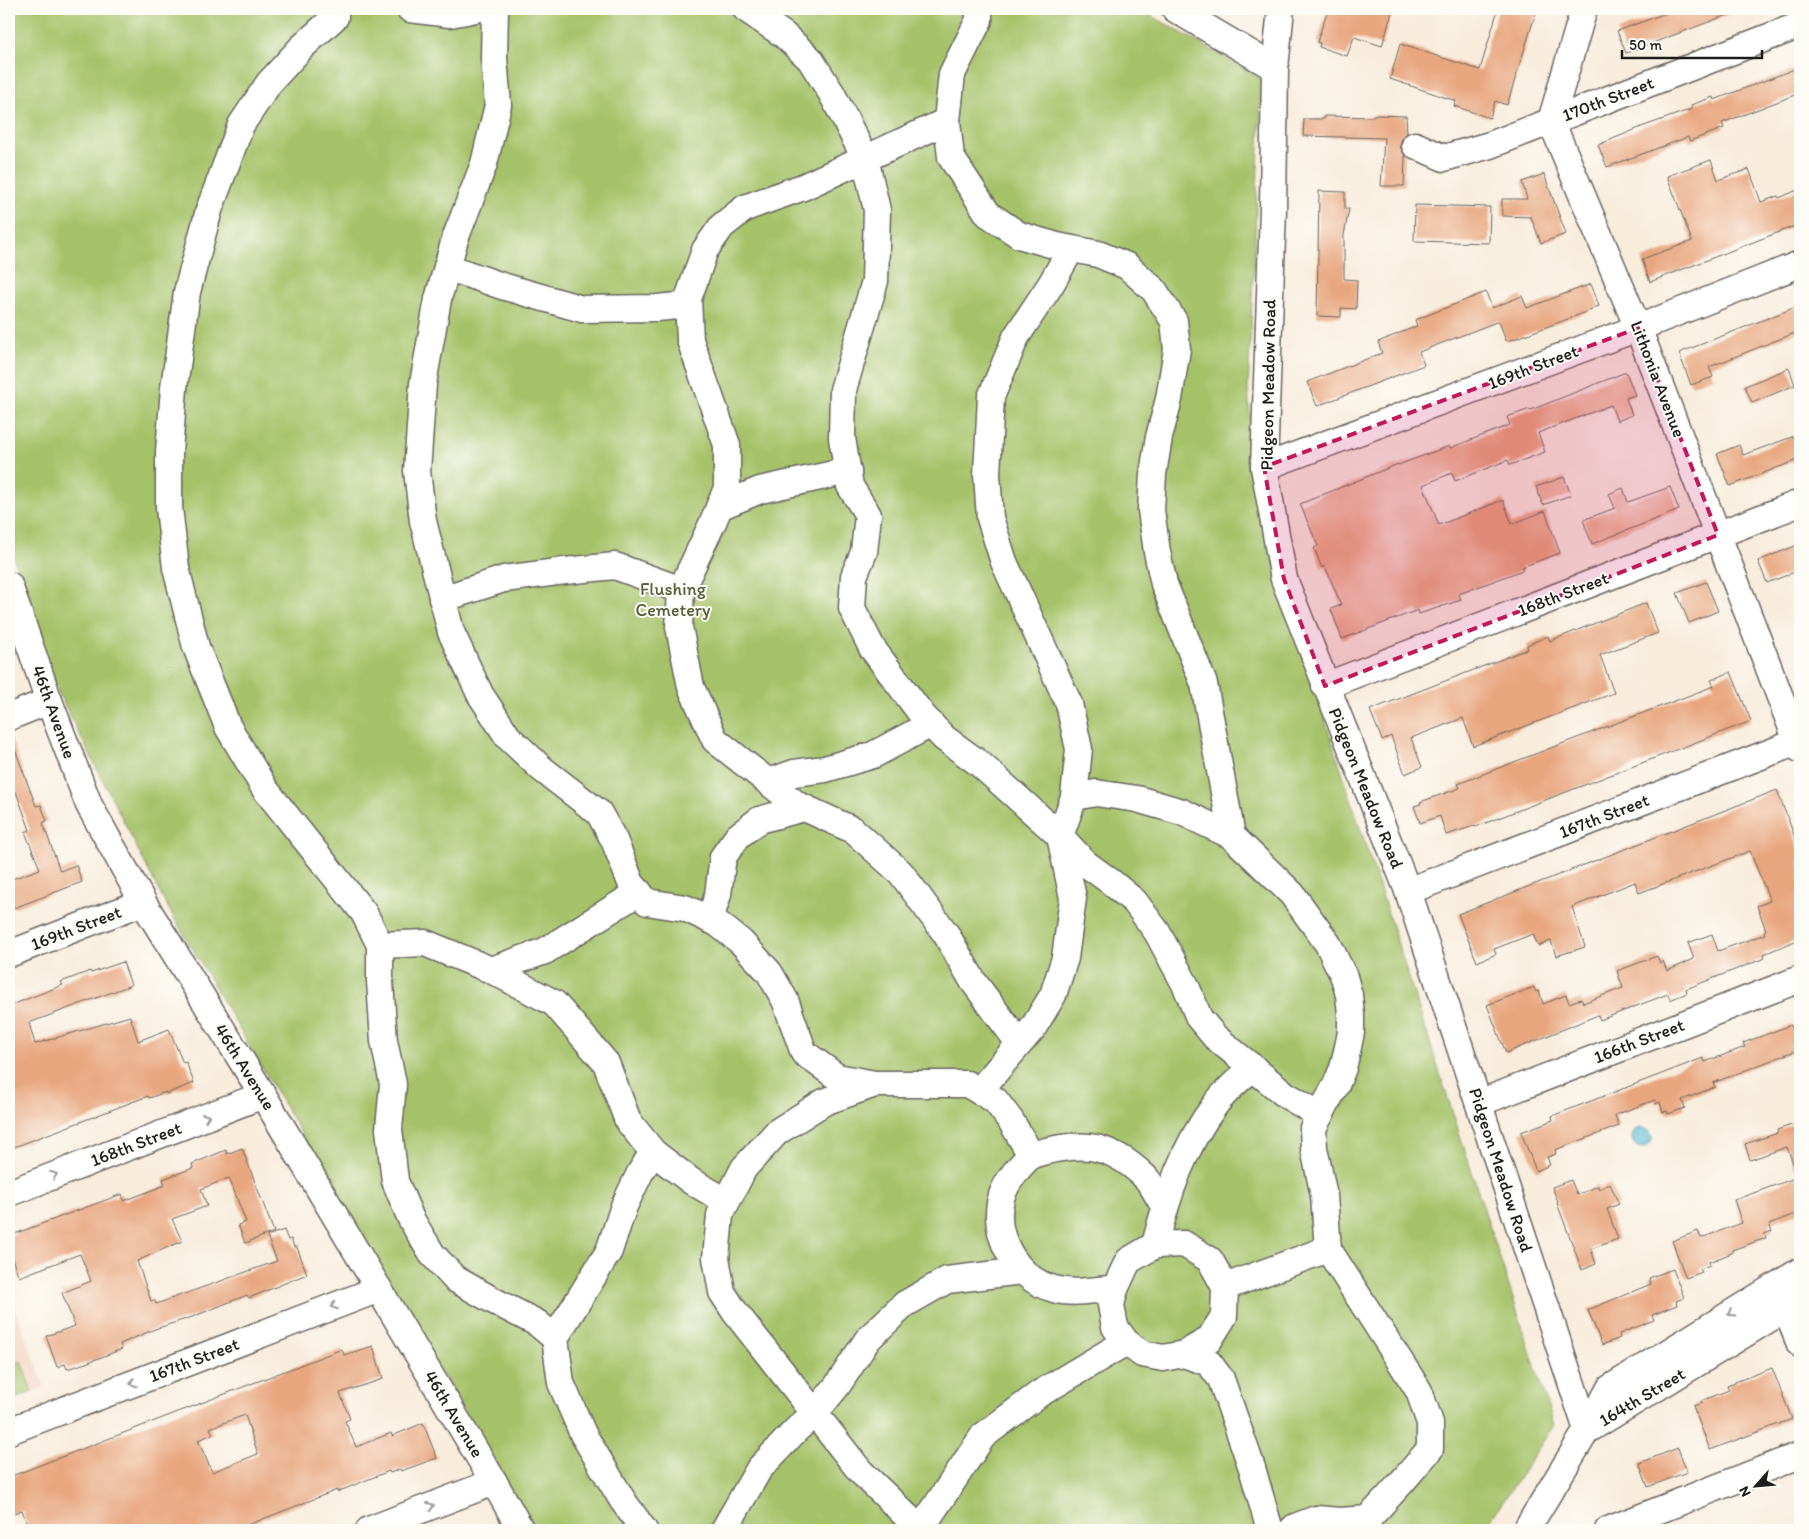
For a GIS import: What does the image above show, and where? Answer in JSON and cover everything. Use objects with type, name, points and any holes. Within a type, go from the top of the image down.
[{"type":"street","points":[[335,9],[335,17],[301,48],[269,82],[242,125],[209,210],[187,292],[174,388],[169,452],[169,508],[176,568],[196,647],[228,727],[265,789],[364,913],[380,945],[384,1041],[393,1084],[389,1129],[395,1181],[410,1219],[432,1254],[455,1279],[537,1323],[555,1338]]},
{"type":"street","points":[[410,9],[450,14],[476,9]]},
{"type":"street","points":[[495,9],[494,58],[498,104],[484,164],[456,239],[438,299],[423,384],[418,471],[423,521],[451,632],[480,694],[508,737],[542,770],[599,813],[614,840],[631,882],[647,902],[686,908],[717,923],[741,942],[769,972],[785,1000],[804,1053],[837,1078],[875,1084],[967,1084],[995,1100],[1011,1121],[1031,1156]]},
{"type":"street","points":[[746,9],[784,35],[810,59],[832,94],[865,158],[877,210],[875,281],[843,390],[842,438],[850,486],[868,515],[864,552],[854,576],[852,608],[872,648],[895,680],[944,738],[988,770],[1060,836],[1085,863],[1135,902],[1157,932],[1199,1018],[1215,1037],[1286,1095],[1320,1115]]},
{"type":"street","points":[[978,9],[979,20],[952,74],[947,121],[951,157],[988,214],[1019,235],[1098,254],[1127,266],[1154,290],[1174,321],[1177,349],[1169,399],[1152,474],[1151,510],[1164,584],[1204,684],[1232,836]]},
{"type":"street","points":[[1174,9],[1275,68]]},
{"type":"street","name":"Pidgeon Meadow Road","points":[[1281,9],[1275,68],[1273,209],[1264,467],[1284,579],[1408,892],[1587,1430]]},
{"type":"street","points":[[1551,121],[1584,9]]},
{"type":"street","name":"170th Street","points":[[1415,145],[1444,158],[1490,145],[1800,25]]},
{"type":"street","points":[[947,121],[803,187],[759,202],[733,216],[717,232],[705,250],[688,299],[690,340],[727,445],[727,488],[681,590],[679,627],[691,687],[715,740],[796,804],[853,830],[901,873],[946,934],[973,980],[1019,1043]]},
{"type":"street","name":"Lithonia Avenue","points":[[1551,121],[1638,328],[1799,744]]},
{"type":"street","points":[[979,1091],[1033,1028],[1053,995],[1065,958],[1073,898],[1060,836],[1074,797],[1079,749],[1069,704],[1004,562],[990,518],[987,474],[991,398],[1016,336],[1051,284],[1071,249]]},
{"type":"street","name":"169th Street","points":[[1264,467],[1638,328],[1800,264]]},
{"type":"street","points":[[447,267],[502,286],[582,309],[657,308],[688,305]]},
{"type":"street","points":[[720,507],[760,490],[848,471]]},
{"type":"street","name":"168th Street","points":[[1326,686],[1800,503]]},
{"type":"street","points":[[442,599],[504,579],[565,570],[615,566],[681,590]]},
{"type":"street","name":"46th Avenue","points":[[9,585],[49,701],[89,805],[143,902],[263,1095],[521,1530]]},
{"type":"street","points":[[9,716],[49,701]]},
{"type":"street","points":[[769,782],[794,773],[826,768],[872,755],[931,724]]},
{"type":"street","name":"167th Street","points":[[1408,892],[1799,744]]},
{"type":"street","points":[[1074,797],[1096,793],[1138,800],[1182,812],[1232,836],[1292,894],[1328,944],[1344,977],[1350,1014],[1348,1047],[1343,1068],[1313,1128],[1314,1148],[1324,1196],[1328,1249],[1419,1391],[1430,1423],[1430,1448],[1368,1525],[1316,1519],[1292,1530]]},
{"type":"street","points":[[710,920],[718,894],[723,857],[738,836],[759,820],[804,808]]},
{"type":"street","points":[[491,970],[546,951],[639,892]]},
{"type":"street","name":"169th Street","points":[[9,954],[143,902]]},
{"type":"street","points":[[380,945],[425,943],[491,970],[554,1003],[606,1063],[628,1121],[654,1152],[691,1181],[726,1201]]},
{"type":"street","name":"166th Street","points":[[1479,1103],[1800,978]]},
{"type":"street","points":[[1156,1244],[1164,1206],[1188,1146],[1216,1104],[1253,1067]]},
{"type":"street","points":[[875,1084],[824,1102],[777,1132],[744,1168],[720,1215],[716,1258],[722,1292],[735,1312],[814,1414],[871,1483],[921,1530],[984,1436],[1040,1394],[1126,1342]]},
{"type":"street","name":"168th Street","points":[[9,1193],[263,1095]]},
{"type":"street","points":[[1115,1289],[1072,1292],[1053,1289],[1022,1272],[1011,1258],[1002,1239],[999,1215],[1002,1196],[1015,1170],[1031,1156],[1054,1148],[1084,1146],[1116,1154],[1146,1178],[1164,1206]]},
{"type":"street","points":[[644,1530],[623,1501],[583,1434],[561,1383],[555,1338],[609,1252],[624,1206],[640,1173],[654,1152]]},
{"type":"street","points":[[1156,1244],[1184,1244],[1210,1260],[1225,1287],[1224,1316],[1209,1340],[1184,1354],[1162,1358],[1142,1354],[1126,1342],[1116,1327],[1110,1305],[1128,1261],[1156,1244]]},
{"type":"street","points":[[1225,1287],[1328,1249]]},
{"type":"street","name":"164th Street","points":[[1587,1430],[1786,1299],[1800,1271]]},
{"type":"street","points":[[724,1530],[759,1469],[797,1428],[814,1414],[837,1386],[868,1339],[905,1304],[947,1280],[1022,1272]]},
{"type":"street","name":"167th Street","points":[[9,1431],[379,1288]]},
{"type":"street","points":[[1786,1299],[1800,1344]]},
{"type":"street","points":[[1184,1354],[1209,1363],[1221,1379],[1246,1449],[1270,1530]]},
{"type":"street","points":[[1526,1530],[1587,1430]]},
{"type":"street","points":[[1608,1530],[1800,1455]]},
{"type":"street","points":[[369,1530],[494,1482]]},
{"type":"highlighted area","points":[[1638,328],[1718,535],[1325,686],[1284,579],[1264,467]]},
{"type":"shaded area","points":[[9,1294],[45,1387],[9,1401]]},
{"type":"green space","name":"Flushing Cemetery","points":[[17,9],[1140,9],[1262,79],[1248,390],[1258,513],[1554,1425],[1484,1530],[534,1530],[163,899],[59,694],[9,544],[9,12]]},
{"type":"green space","points":[[21,1361],[32,1392],[9,1401],[9,1366]]},
{"type":"water","points":[[1638,1128],[1646,1128],[1652,1134],[1652,1142],[1646,1148],[1638,1148],[1632,1142],[1632,1134]]},
{"type":"building","points":[[1328,9],[1393,9],[1382,46],[1354,37],[1347,56],[1319,47],[1320,43],[1317,42]]},
{"type":"building","points":[[1498,9],[1537,9],[1507,105],[1495,101],[1490,118],[1454,106],[1456,101],[1390,79],[1400,44],[1480,70]]},
{"type":"building","points":[[1677,9],[1738,9],[1738,11],[1626,53],[1617,31]]},
{"type":"building","points":[[1800,67],[1800,93],[1722,123],[1724,128],[1690,141],[1688,137],[1607,167],[1598,145],[1692,109],[1691,105],[1713,97],[1714,100]]},
{"type":"building","points":[[1373,115],[1406,116],[1407,133],[1402,138],[1400,146],[1405,156],[1404,186],[1381,186],[1384,138],[1303,136],[1304,119],[1324,119],[1324,116],[1373,117]]},
{"type":"building","points":[[1711,160],[1718,180],[1749,169],[1761,202],[1778,196],[1779,198],[1800,189],[1800,224],[1650,282],[1642,259],[1692,241],[1667,176]]},
{"type":"building","points":[[1544,174],[1566,234],[1541,243],[1531,217],[1502,216],[1502,199],[1527,199],[1522,182]]},
{"type":"building","points":[[1319,191],[1345,192],[1345,209],[1349,209],[1344,235],[1344,279],[1357,280],[1356,309],[1341,308],[1341,317],[1317,316]]},
{"type":"building","points":[[1415,205],[1490,207],[1489,243],[1414,241]]},
{"type":"building","points":[[1591,284],[1599,306],[1514,339],[1506,341],[1499,321],[1419,352],[1424,365],[1317,406],[1307,382],[1382,353],[1378,342],[1417,326],[1415,320],[1486,292],[1492,308],[1522,296],[1527,308]]},
{"type":"building","points":[[1796,307],[1800,316],[1800,331],[1709,367],[1713,377],[1691,385],[1679,353]]},
{"type":"building","points":[[1789,368],[1795,385],[1752,403],[1745,386]]},
{"type":"building","points":[[1626,372],[1635,395],[1626,398],[1632,415],[1617,421],[1611,405],[1538,433],[1545,452],[1510,465],[1508,460],[1455,481],[1452,473],[1423,485],[1439,525],[1503,500],[1512,524],[1545,511],[1560,553],[1522,567],[1523,570],[1459,594],[1461,600],[1419,614],[1418,610],[1342,639],[1331,609],[1341,605],[1325,566],[1322,568],[1314,548],[1318,546],[1300,504],[1398,464],[1449,446],[1450,448],[1510,425],[1507,417],[1531,410]]},
{"type":"building","points":[[1800,434],[1800,459],[1730,486],[1717,454],[1739,445],[1743,455]]},
{"type":"building","points":[[1564,477],[1571,495],[1543,505],[1536,487]]},
{"type":"building","points":[[1670,487],[1679,510],[1592,544],[1583,520],[1615,508],[1609,494],[1623,488],[1628,502]]},
{"type":"building","points":[[1800,544],[1800,570],[1767,583],[1758,561]]},
{"type":"building","points":[[1706,582],[1718,611],[1689,623],[1677,593]]},
{"type":"building","points":[[1646,603],[1658,633],[1600,655],[1614,693],[1473,746],[1463,718],[1411,738],[1422,767],[1405,774],[1391,736],[1382,740],[1370,710],[1528,649],[1527,645],[1548,636],[1550,641]]},
{"type":"building","points":[[1731,672],[1751,721],[1475,827],[1446,835],[1440,816],[1420,823],[1414,806],[1421,804],[1420,802],[1460,788],[1458,784],[1714,686],[1711,680]]},
{"type":"building","points":[[10,736],[36,806],[41,805],[47,821],[43,823],[60,871],[76,865],[82,882],[14,908],[9,893],[9,880],[40,869],[25,832],[30,830],[16,792],[9,795]]},
{"type":"building","points":[[1777,790],[1800,851],[1800,939],[1764,954],[1765,958],[1686,989],[1687,993],[1670,1000],[1668,994],[1600,1020],[1598,1015],[1506,1053],[1487,1005],[1534,987],[1536,992],[1539,991],[1543,1004],[1566,995],[1569,1003],[1581,999],[1583,1003],[1623,988],[1617,971],[1657,956],[1660,963],[1663,961],[1667,971],[1694,959],[1688,943],[1712,934],[1718,951],[1765,934],[1764,931],[1766,930],[1757,906],[1770,901],[1750,851],[1639,893],[1635,882],[1572,907],[1585,947],[1556,956],[1551,941],[1538,946],[1533,934],[1494,949],[1496,954],[1477,962],[1458,914]]},
{"type":"building","points":[[123,962],[131,985],[29,1023],[35,1044],[130,1016],[138,1041],[169,1029],[183,1063],[186,1062],[194,1083],[166,1094],[166,1092],[149,1098],[148,1096],[9,1149],[9,1054],[15,1053],[9,1037],[9,1006],[63,985],[61,982],[90,971],[91,973]]},
{"type":"building","points":[[1791,1025],[1792,1028],[1800,1025],[1800,1049],[1713,1083],[1715,1087],[1682,1100],[1685,1108],[1668,1114],[1667,1111],[1663,1112],[1660,1102],[1656,1104],[1655,1100],[1615,1115],[1619,1126],[1555,1150],[1556,1154],[1547,1157],[1550,1165],[1536,1171],[1521,1132],[1553,1120],[1552,1116],[1703,1058],[1705,1062],[1745,1047],[1743,1043]]},
{"type":"building","points":[[1800,1122],[1800,1212],[1769,1224],[1772,1231],[1764,1234],[1766,1238],[1732,1250],[1732,1253],[1709,1262],[1710,1265],[1700,1269],[1702,1272],[1686,1278],[1672,1241],[1698,1231],[1701,1238],[1742,1223],[1734,1200],[1798,1177],[1787,1147],[1750,1160],[1745,1144],[1778,1133],[1777,1130]]},
{"type":"building","points":[[242,1148],[274,1232],[245,1243],[238,1225],[246,1222],[229,1178],[201,1189],[207,1206],[172,1219],[182,1241],[137,1261],[151,1301],[154,1300],[156,1304],[277,1261],[267,1236],[284,1230],[288,1240],[291,1239],[294,1247],[297,1247],[307,1274],[249,1298],[247,1295],[192,1317],[155,1329],[120,1344],[122,1349],[86,1363],[67,1369],[65,1364],[57,1367],[46,1336],[75,1326],[62,1293],[91,1281],[80,1254],[19,1277],[9,1251],[9,1236],[122,1194],[124,1201],[165,1185],[163,1179],[193,1168],[192,1164],[226,1150],[227,1154]]},
{"type":"building","points":[[1571,1180],[1577,1195],[1598,1186],[1599,1189],[1610,1184],[1619,1204],[1607,1209],[1618,1239],[1591,1249],[1596,1264],[1582,1270],[1552,1187]]},
{"type":"building","points":[[1673,1269],[1684,1298],[1676,1301],[1677,1305],[1652,1315],[1654,1320],[1619,1334],[1620,1338],[1602,1345],[1588,1310],[1651,1284],[1649,1278]]},
{"type":"building","points":[[373,1346],[383,1379],[340,1393],[350,1419],[345,1421],[356,1447],[391,1433],[392,1436],[423,1423],[437,1458],[401,1471],[400,1469],[390,1473],[389,1471],[235,1530],[29,1530],[22,1510],[9,1515],[9,1477],[342,1349],[344,1355]],"holes":[[[245,1415],[258,1454],[212,1472],[198,1440],[213,1434],[210,1428]]]},
{"type":"building","points":[[1772,1368],[1792,1419],[1710,1450],[1693,1406],[1729,1390],[1727,1385]]},
{"type":"building","points":[[1678,1448],[1687,1472],[1648,1487],[1639,1463]]}]
